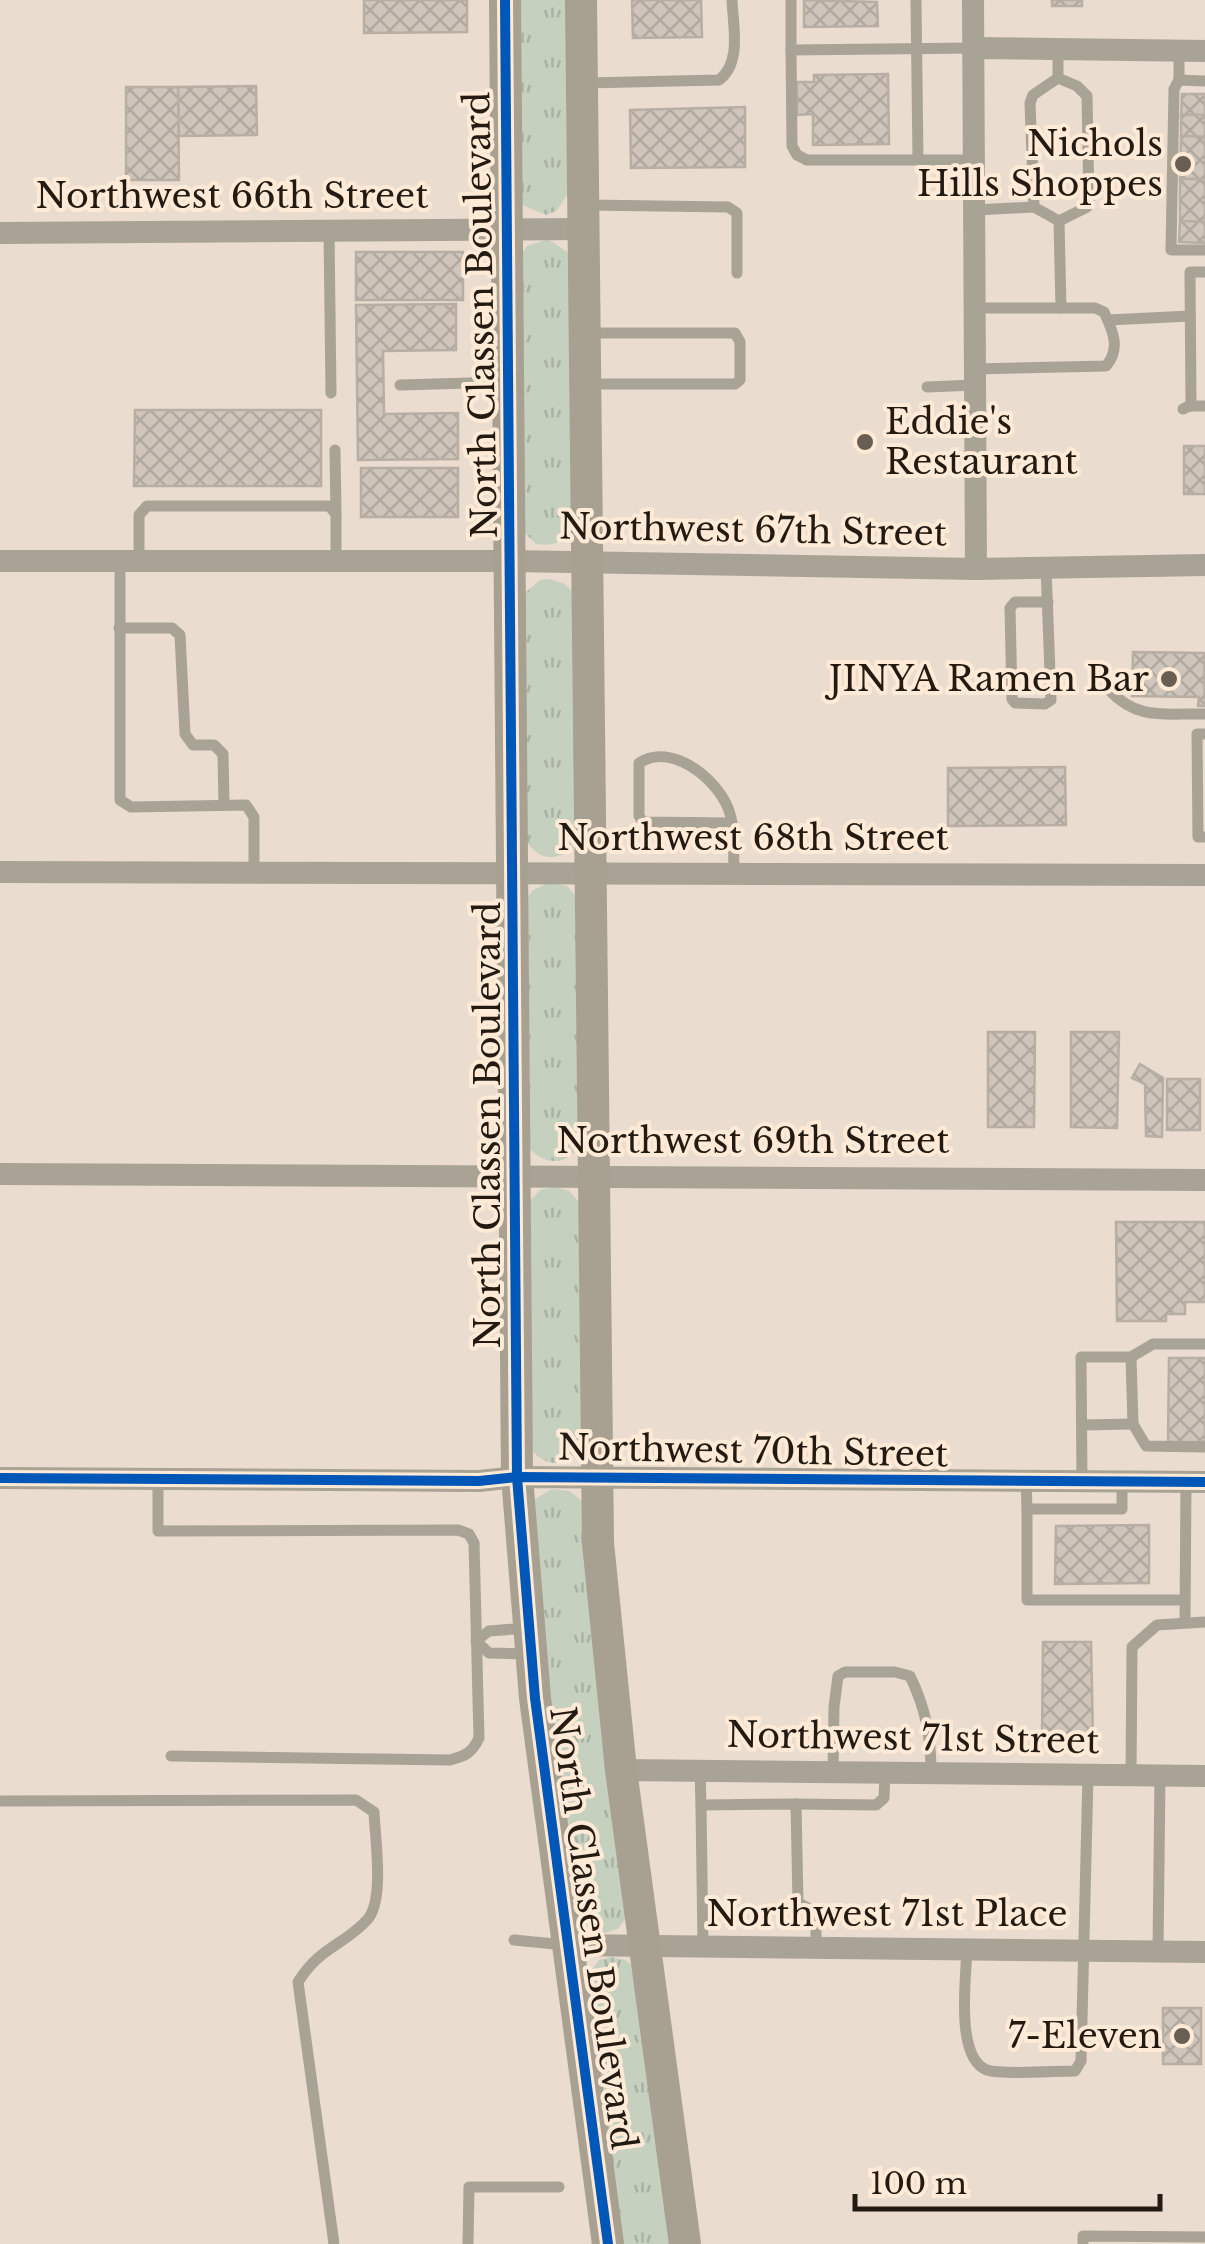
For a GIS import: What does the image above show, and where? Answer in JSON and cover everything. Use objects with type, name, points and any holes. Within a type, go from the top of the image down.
[{"type":"street","name":"North Classen Boulevard","points":[[505,0],[518,1476],[529,1641],[608,2244]]},
{"type":"street","name":"North Classen Boulevard","points":[[581,0],[595,1477],[604,1616],[621,1770],[686,2244]]},
{"type":"street","points":[[973,0],[976,568]]},
{"type":"street","points":[[974,48],[1205,51]]},
{"type":"street","name":"Northwest 66th Street","points":[[0,233],[509,228],[584,217]]},
{"type":"street","name":"Northwest 67th Street","points":[[0,561],[1205,566]]},
{"type":"street","name":"Northwest 68th Street","points":[[0,872],[1205,875]]},
{"type":"street","name":"Northwest 69th Street","points":[[0,1174],[1205,1180]]},
{"type":"street","name":"Northwest 70th Street","points":[[0,1478],[480,1480],[518,1476],[1196,1482]]},
{"type":"street","name":"Northwest 71st Street","points":[[621,1770],[1205,1776]]},
{"type":"street","name":"Northwest 71st Place","points":[[568,1946],[1205,1952]]},
{"type":"lane","points":[[582,84],[719,80],[730,72],[734,60],[732,0]]},
{"type":"lane","points":[[791,0],[792,146],[797,155],[808,160],[974,160]]},
{"type":"lane","points":[[916,0],[918,160]]},
{"type":"lane","points":[[791,50],[974,48]]},
{"type":"lane","points":[[1058,49],[1058,78]]},
{"type":"lane","points":[[1179,50],[1174,89],[1172,250],[1205,250]]},
{"type":"lane","points":[[1034,207],[1030,103],[1033,95],[1058,78]]},
{"type":"lane","points":[[1058,78],[1077,86],[1087,96],[1089,162],[1087,207],[1059,222]]},
{"type":"lane","points":[[1178,80],[1205,80]]},
{"type":"lane","points":[[584,217],[728,206],[737,213],[738,273]]},
{"type":"lane","points":[[975,210],[1034,207],[1059,222]]},
{"type":"lane","points":[[1059,222],[1062,308]]},
{"type":"lane","points":[[329,230],[331,393]]},
{"type":"lane","points":[[1205,272],[1190,272],[1187,407],[1205,406]]},
{"type":"lane","points":[[927,387],[976,377],[1106,366],[1112,358],[1115,344],[1108,320],[1104,312],[1095,308],[975,308]]},
{"type":"lane","points":[[1108,320],[1190,316]]},
{"type":"lane","points":[[585,333],[735,334],[740,342],[740,380],[735,384],[586,384]]},
{"type":"lane","points":[[400,385],[510,382]]},
{"type":"lane","points":[[335,450],[336,561]]},
{"type":"lane","points":[[254,872],[252,809],[239,804],[131,807],[120,800],[119,628],[140,515],[148,506],[329,506],[336,514]]},
{"type":"lane","points":[[1046,567],[1048,602],[1051,700],[1045,704],[1015,704],[1010,608],[1015,602],[1048,602]]},
{"type":"lane","points":[[119,628],[172,628],[180,635],[185,734],[193,744],[214,745],[223,754],[224,804]]},
{"type":"lane","points":[[1109,690],[1124,706],[1139,713],[1205,714]]},
{"type":"lane","points":[[1205,734],[1197,734],[1198,837],[1205,838]]},
{"type":"lane","points":[[732,823],[643,822],[639,816],[639,763],[645,759],[684,760],[694,766],[726,803],[732,823],[734,872]]},
{"type":"lane","points":[[1082,1480],[1081,1358],[1131,1357],[1154,1344],[1205,1344]]},
{"type":"lane","points":[[1131,1357],[1132,1424],[1146,1446],[1205,1447]]},
{"type":"lane","points":[[1082,1425],[1132,1424]]},
{"type":"lane","points":[[158,1479],[158,1531],[458,1530],[469,1534],[474,1543],[479,1738],[466,1756],[450,1760],[171,1756]]},
{"type":"lane","points":[[1026,1481],[1028,1600],[1186,1600]]},
{"type":"lane","points":[[1027,1508],[1122,1508],[1122,1482]]},
{"type":"lane","points":[[1185,1622],[1196,1482]]},
{"type":"lane","points":[[1131,1775],[1132,1647],[1156,1625],[1205,1622]]},
{"type":"lane","points":[[476,1641],[489,1631],[529,1641]]},
{"type":"lane","points":[[476,1641],[489,1653],[529,1641]]},
{"type":"lane","points":[[834,1772],[838,1676],[845,1672],[894,1672],[910,1676],[920,1695],[931,1732],[931,1774]]},
{"type":"lane","points":[[700,1771],[703,1948]]},
{"type":"lane","points":[[700,1806],[876,1805],[884,1798],[885,1773]]},
{"type":"lane","points":[[967,1950],[966,2040],[973,2059],[988,2070],[1075,2071],[1081,2061],[1088,1775]]},
{"type":"lane","points":[[1158,1951],[1160,1776]]},
{"type":"lane","points":[[0,1801],[356,1800],[374,1812],[378,1891],[370,1918],[312,1960],[298,1982],[334,2244]]},
{"type":"lane","points":[[796,1804],[798,1902],[816,1912],[816,1948]]},
{"type":"lane","points":[[514,1940],[568,1946]]},
{"type":"lane","points":[[468,2244],[470,2187],[559,2186]]},
{"type":"lane","points":[[1084,2244],[1084,2236],[1205,2237]]},
{"type":"green space","points":[[515,0],[568,0],[570,191],[556,211],[546,215],[524,206],[518,194]]},
{"type":"green space","points":[[548,239],[567,252],[571,263],[571,528],[561,541],[542,545],[524,532],[522,253],[527,246]]},
{"type":"green space","points":[[550,579],[572,591],[578,845],[551,857],[538,853],[527,842],[525,593],[540,580]]},
{"type":"green space","points":[[548,883],[567,886],[578,898],[580,1145],[563,1160],[556,1161],[530,1149],[528,897]]},
{"type":"green space","points":[[555,1187],[569,1191],[580,1203],[582,1447],[570,1459],[557,1463],[543,1460],[531,1449],[529,1202],[540,1190]]},
{"type":"green space","points":[[552,1489],[570,1491],[584,1503],[628,1915],[618,1929],[601,1934],[579,1924],[541,1660],[535,1499]]},
{"type":"green space","points":[[611,1957],[634,1967],[670,2244],[620,2244],[586,1977],[599,1960]]},
{"type":"building","points":[[364,0],[467,0],[467,32],[364,33]]},
{"type":"building","points":[[632,0],[701,0],[702,37],[633,38]]},
{"type":"building","points":[[804,0],[877,2],[878,26],[804,27]]},
{"type":"building","points":[[1052,0],[1082,0],[1082,6],[1052,6]]},
{"type":"building","points":[[888,74],[889,144],[813,145],[813,114],[797,115],[797,82],[814,82],[814,75]]},
{"type":"building","points":[[256,86],[257,135],[179,136],[178,87]]},
{"type":"building","points":[[126,87],[178,87],[179,180],[126,180]]},
{"type":"building","points":[[1182,94],[1205,94],[1205,115],[1181,115]]},
{"type":"building","points":[[745,107],[745,167],[631,168],[630,110]]},
{"type":"building","points":[[1181,115],[1205,115],[1205,137],[1181,136]]},
{"type":"building","points":[[1181,136],[1205,137],[1205,179],[1180,179]]},
{"type":"building","points":[[1180,179],[1205,179],[1205,222],[1180,221]]},
{"type":"building","points":[[1180,221],[1205,222],[1205,243],[1179,242]]},
{"type":"building","points":[[356,252],[463,252],[463,300],[356,300]]},
{"type":"building","points":[[456,304],[456,350],[383,351],[384,414],[458,413],[458,459],[358,460],[356,305]]},
{"type":"building","points":[[135,410],[321,410],[321,486],[134,486]]},
{"type":"building","points":[[1184,446],[1205,446],[1205,494],[1184,494]]},
{"type":"building","points":[[361,468],[458,468],[458,517],[361,517]]},
{"type":"building","name":"JINYA Ramen Bar","points":[[1133,652],[1204,653],[1205,706],[1198,706],[1199,697],[1132,696]]},
{"type":"building","points":[[1065,767],[1066,825],[948,826],[948,768]]},
{"type":"building","points":[[988,1032],[1035,1032],[1034,1127],[988,1127]]},
{"type":"building","points":[[1071,1032],[1119,1032],[1117,1128],[1071,1127]]},
{"type":"building","points":[[1140,1064],[1163,1078],[1162,1137],[1146,1136],[1145,1084],[1132,1078]]},
{"type":"building","points":[[1167,1079],[1200,1079],[1200,1130],[1167,1130]]},
{"type":"building","points":[[1116,1222],[1205,1222],[1205,1302],[1185,1302],[1185,1314],[1166,1314],[1166,1321],[1117,1321]]},
{"type":"building","points":[[1169,1358],[1205,1358],[1205,1442],[1168,1442]]},
{"type":"building","points":[[1149,1525],[1149,1583],[1055,1584],[1056,1526]]},
{"type":"building","points":[[1043,1642],[1091,1642],[1093,1738],[1042,1738]]},
{"type":"building","name":"7-Eleven","points":[[1163,2008],[1201,2008],[1201,2064],[1163,2064]]},
{"type":"cycle path","points":[[505,0],[517,1477],[535,1698],[608,2244]]},
{"type":"cycle path","points":[[0,1478],[1205,1482]]},
{"type":"place","name":"Nichols Hills Shoppes","points":[[1183,164]]},
{"type":"place","name":"Eddie's Restaurant","points":[[865,442]]},
{"type":"place","name":"JINYA Ramen Bar","points":[[1169,679]]},
{"type":"place","name":"7-Eleven","points":[[1182,2036]]}]
